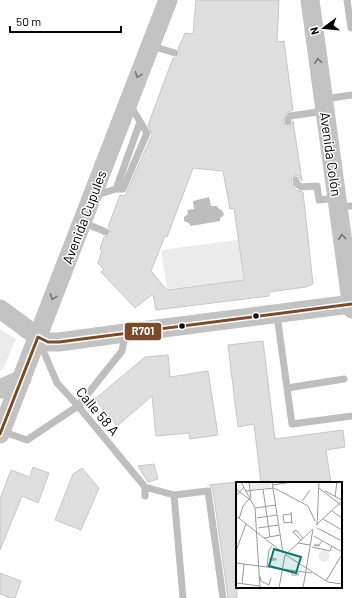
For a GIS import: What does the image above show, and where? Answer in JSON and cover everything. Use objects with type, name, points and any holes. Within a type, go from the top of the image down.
[{"type":"street","name":"Avenida Cupules","points":[[1,433],[168,0]]},
{"type":"street","name":"Avenida Colón","points":[[310,0],[325,105],[343,204],[352,305]]},
{"type":"street","points":[[0,309],[38,337],[48,342],[59,342],[125,332],[352,305]]},
{"type":"street","points":[[0,389],[22,379]]},
{"type":"lane","points":[[347,0],[351,28]]},
{"type":"lane","points":[[150,45],[175,53]]},
{"type":"lane","points":[[288,122],[290,116],[352,95]]},
{"type":"lane","points":[[92,196],[116,189],[140,122],[128,101]]},
{"type":"lane","points":[[296,180],[297,184],[301,187],[318,186],[319,200],[343,204]]},
{"type":"lane","points":[[82,222],[106,232]]},
{"type":"lane","points":[[277,313],[292,424],[352,416]]},
{"type":"lane","points":[[1,433],[27,440],[78,406],[122,351],[125,332]]},
{"type":"lane","name":"Calle 58 A","points":[[38,337],[58,383],[145,487]]},
{"type":"lane","points":[[288,388],[344,379]]},
{"type":"lane","points":[[145,496],[145,487],[174,495],[208,491],[223,598]]},
{"type":"lane","points":[[174,495],[183,598]]},
{"type":"shaded area","points":[[209,197],[211,206],[217,206],[223,212],[224,215],[220,218],[220,221],[191,226],[189,223],[184,221],[184,217],[188,214],[187,210],[194,209],[193,201]]},
{"type":"shaded area","points":[[238,240],[243,280],[167,289],[161,250]]},
{"type":"shaded area","points":[[0,329],[16,339],[3,369],[0,371]]},
{"type":"building","points":[[196,0],[279,0],[277,42],[284,41],[293,110],[286,113],[283,122],[285,126],[288,127],[292,125],[293,121],[302,181],[297,175],[292,177],[291,181],[294,188],[303,192],[313,284],[306,287],[269,292],[269,296],[156,310],[153,294],[135,308],[101,272],[104,270],[98,263],[102,250],[100,249],[104,237],[111,234],[108,227],[120,195],[125,196],[152,135],[148,125],[173,58],[180,55],[178,49],[185,33],[193,34]],"holes":[[[193,168],[223,171],[230,209],[234,208],[244,280],[167,290],[151,271],[165,236],[167,237]]]},
{"type":"building","points":[[263,341],[275,439],[343,430],[345,447],[326,450],[331,482],[261,482],[254,424],[238,427],[228,345]]},
{"type":"building","points":[[168,355],[170,377],[208,371],[218,435],[190,439],[189,433],[156,436],[152,396],[117,426],[95,399],[145,357]]},
{"type":"building","points":[[154,464],[158,479],[148,482],[138,466]]},
{"type":"building","points":[[33,467],[49,473],[38,503],[22,496],[0,550],[0,499],[11,470],[30,477]]},
{"type":"building","points":[[82,468],[99,488],[81,530],[55,520],[73,474]]},
{"type":"building","points":[[236,482],[237,598],[228,598],[213,490],[209,485]]},
{"type":"building","points":[[0,573],[21,581],[15,598],[10,598],[0,594]]},
{"type":"transit line","name":"R701","points":[[0,434],[38,337],[48,342],[59,342],[352,304]]}]
